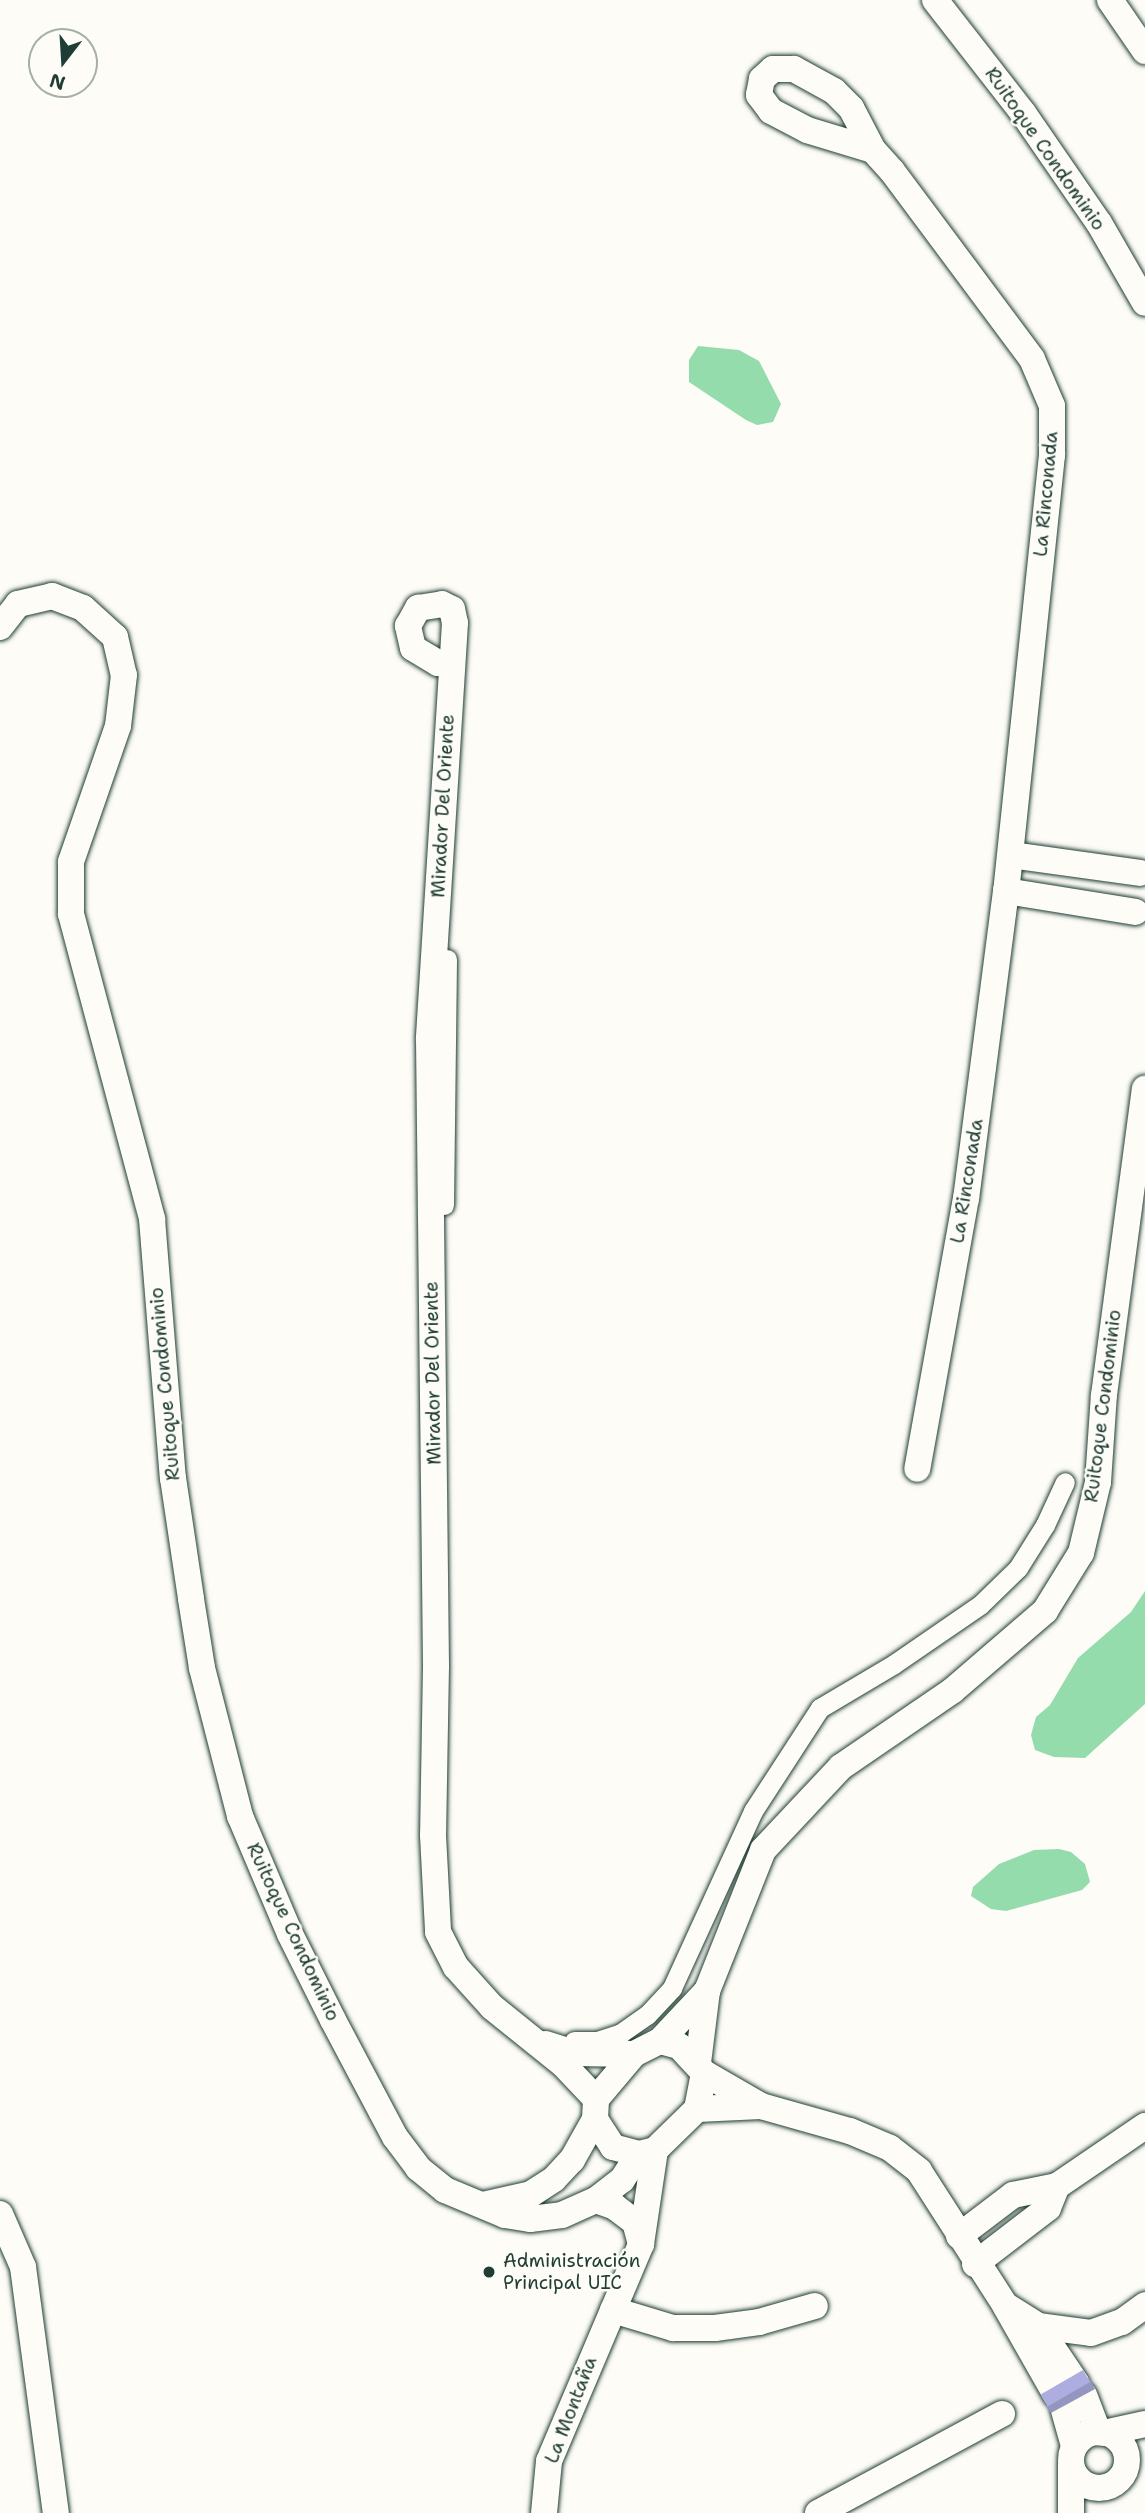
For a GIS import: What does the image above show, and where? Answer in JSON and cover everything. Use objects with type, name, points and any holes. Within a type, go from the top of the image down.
[{"type":"street","name":"Ruitoque Condominio","points":[[935,0],[1023,113],[1099,223],[1145,303]]},
{"type":"street","name":"Ruitoque Condominio","points":[[955,0],[1115,214],[1145,271]]},
{"type":"street","points":[[1110,0],[1145,51]]},
{"type":"street","name":"La Rinconada","points":[[873,150],[786,120],[759,95],[762,79],[773,69],[794,68],[834,91],[851,108],[873,150],[1032,359],[1052,406],[1052,455],[1011,855],[965,1198],[917,1469]]},
{"type":"street","name":"Ruitoque Condominio","points":[[0,627],[18,604],[52,596],[72,604],[114,638],[124,675],[118,726],[71,862],[71,914],[152,1219],[173,1478],[202,1668],[240,1816],[290,1934],[395,2137],[418,2168],[445,2190],[481,2205],[530,2219],[562,2215],[596,2200],[622,2180],[647,2152],[697,2109],[707,1991],[763,1850],[785,1823],[841,1767],[952,1691],[1045,1611],[1081,1553],[1098,1482],[1104,1395],[1137,1201],[1145,1088]]},
{"type":"street","points":[[451,664],[427,658],[413,648],[408,635],[418,607],[431,602],[463,610],[443,1049],[443,1896],[450,1934],[479,1978],[534,2026],[566,2040],[597,2041],[621,2033],[647,2015],[672,1988],[743,1830],[820,1708],[894,1664],[980,1605],[1018,1567],[1045,1525],[1065,1482]]},
{"type":"street","name":"Mirador Del Oriente","points":[[452,609],[429,1038],[435,1895],[438,1932],[456,1967],[492,2007],[538,2041]]},
{"type":"street","points":[[1006,891],[1140,918],[1132,891],[1142,870],[1011,855]]},
{"type":"street","name":"Ruitoque Condominio","points":[[538,2041],[574,2053],[634,2054],[660,2041],[707,1991]]},
{"type":"street","points":[[538,2041],[595,2109],[613,2147],[647,2152],[641,2244]]},
{"type":"street","points":[[660,2041],[679,2046],[701,2068],[761,2106],[850,2131],[890,2148],[919,2171],[975,2264],[1070,2395],[1101,2432],[1118,2440],[1135,2460],[1111,2485],[1094,2487],[1080,2480],[1073,2456]]},
{"type":"street","name":"Ruitoque Condominio","points":[[481,2205],[531,2194],[554,2179],[572,2160],[595,2109],[634,2054]]},
{"type":"street","points":[[697,2109],[761,2106]]},
{"type":"street","points":[[959,2236],[1013,2195],[1057,2186],[1145,2126]]},
{"type":"street","points":[[975,2264],[1048,2208],[1057,2186]]},
{"type":"street","points":[[596,2200],[615,2207],[635,2222],[641,2244]]},
{"type":"street","points":[[0,2214],[23,2267],[56,2513]]},
{"type":"street","name":"La Montaña","points":[[544,2513],[550,2461],[580,2381],[641,2244]]},
{"type":"street","points":[[1005,2305],[1038,2326],[1091,2333],[1122,2322],[1145,2305]]},
{"type":"street","points":[[613,2311],[673,2328],[715,2328],[759,2322],[815,2306]]},
{"type":"street","points":[[1038,2326],[1070,2395],[1072,2513]]},
{"type":"street","points":[[818,2513],[1002,2414]]},
{"type":"street","points":[[1073,2456],[1088,2434],[1145,2424]]},
{"type":"street","points":[[1072,2513],[1094,2487]]},
{"type":"green space","points":[[698,346],[739,350],[759,361],[781,404],[773,422],[757,425],[746,420],[689,382],[689,360]]},
{"type":"green space","points":[[1145,1591],[1145,1704],[1085,1758],[1054,1757],[1035,1750],[1031,1735],[1036,1717],[1050,1705],[1078,1658],[1131,1612]]},
{"type":"green space","points":[[1059,1849],[1071,1852],[1085,1864],[1090,1882],[1082,1890],[1006,1911],[991,1909],[971,1896],[973,1887],[999,1864],[1034,1850]]},
{"type":"building","points":[[1083,2370],[1090,2382],[1048,2407],[1041,2394]]},
{"type":"place","name":"Administración Principal UIC","points":[[489,2272]]}]
